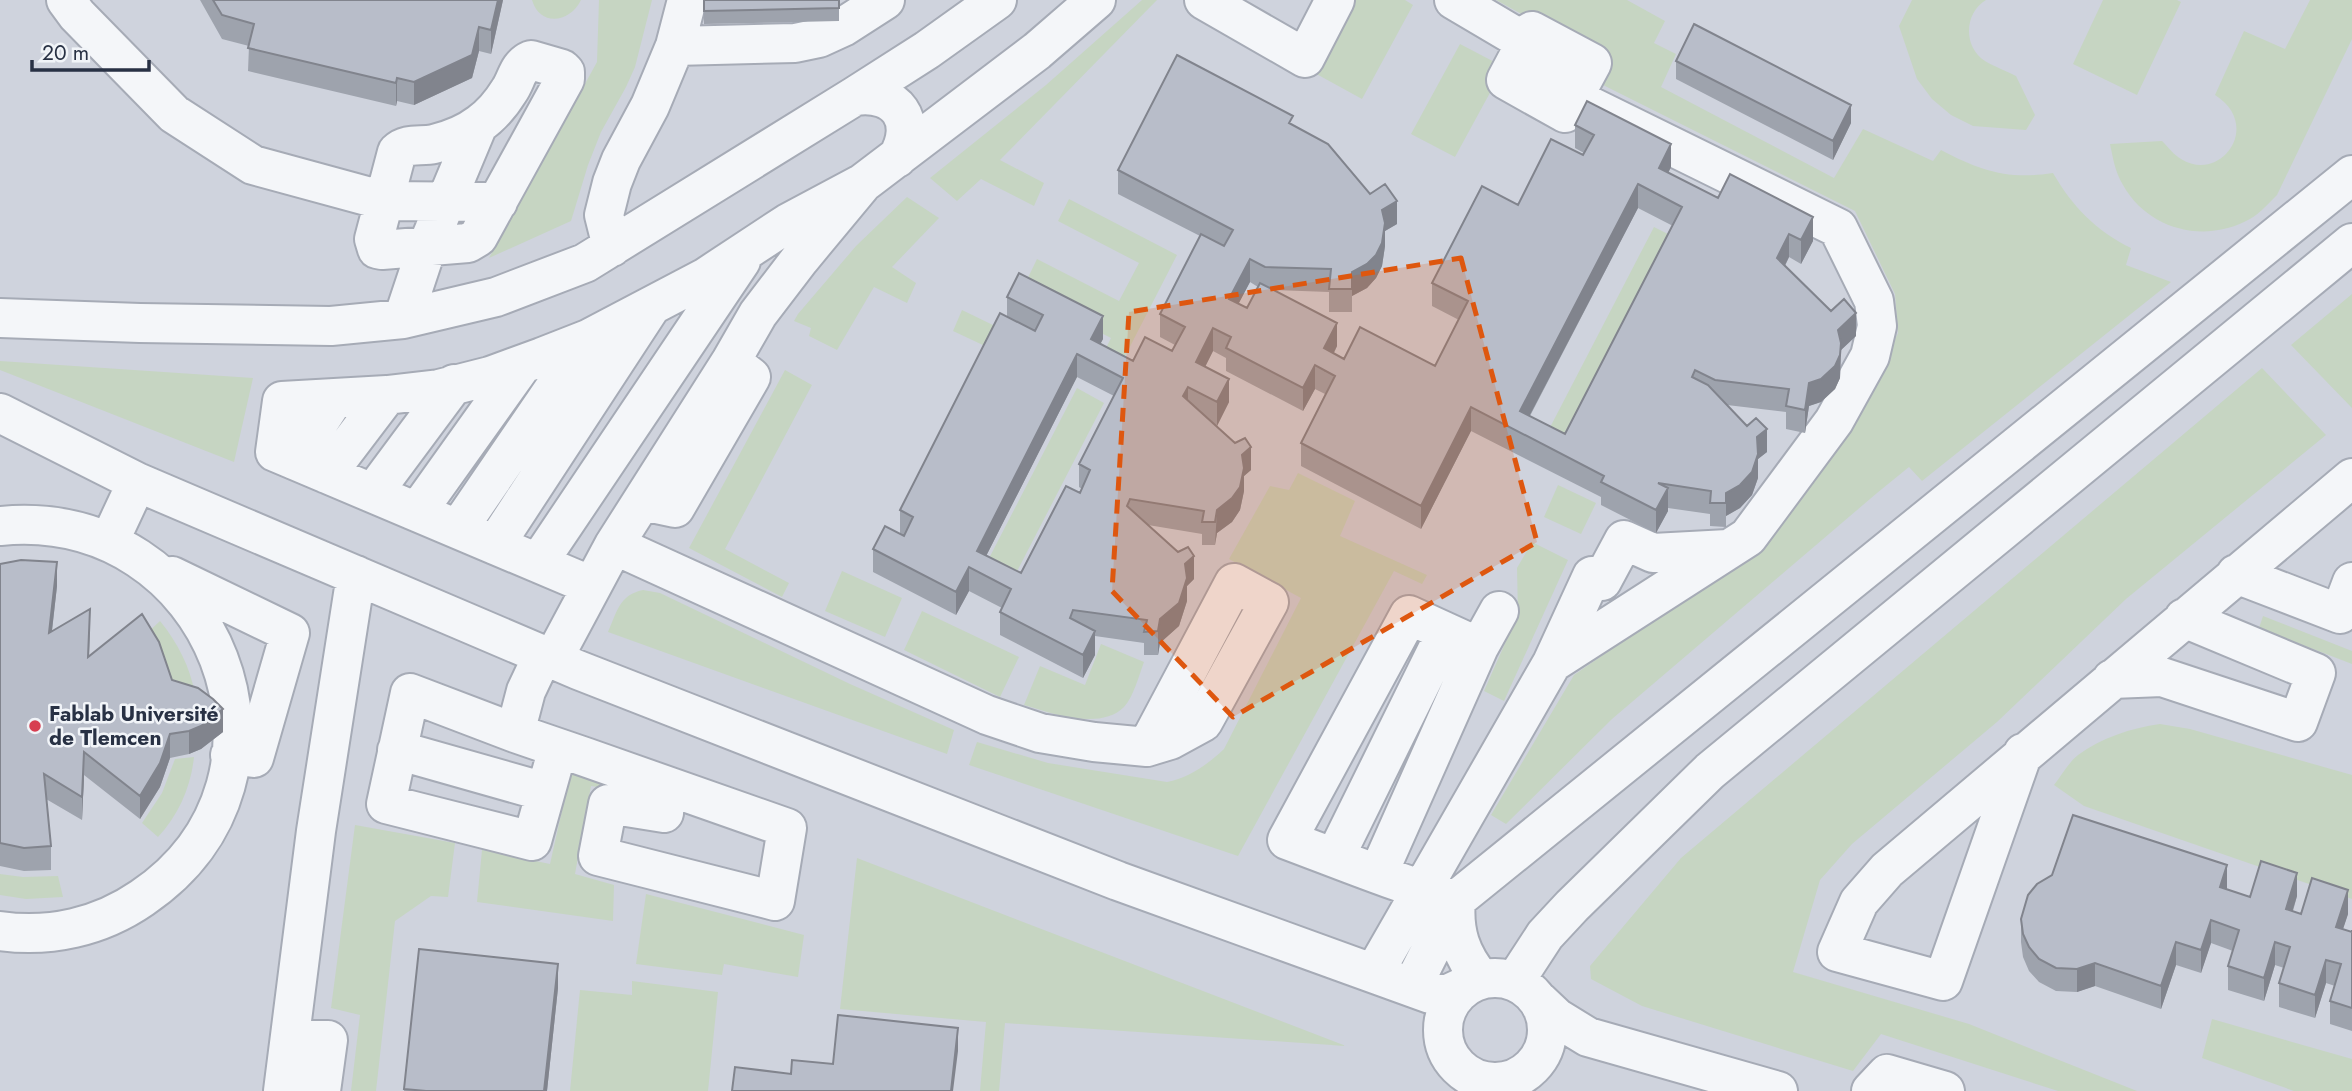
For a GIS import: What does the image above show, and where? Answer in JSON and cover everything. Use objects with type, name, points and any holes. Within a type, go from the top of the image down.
[{"type":"street","points":[[66,0],[77,15],[174,114],[253,165],[385,201],[498,202]]},
{"type":"street","points":[[612,247],[604,215],[612,183],[621,160],[650,106],[675,46],[687,0]]},
{"type":"street","points":[[675,46],[795,43],[819,38],[843,27],[885,0]]},
{"type":"street","points":[[0,317],[140,323],[331,326],[403,319],[496,297],[585,263],[612,247],[908,62],[997,0]]},
{"type":"street","points":[[311,467],[334,398],[439,388],[522,365],[588,339],[706,277],[788,223],[863,183],[897,158],[904,146],[907,131],[1037,51],[1096,0]]},
{"type":"street","points":[[1204,0],[1305,58],[1323,11],[1253,0]]},
{"type":"street","points":[[1454,0],[1525,44],[1506,80],[1565,113],[1576,93],[1587,104],[1838,228],[1874,301],[1877,326],[1870,356],[1834,421],[1748,537],[1552,663]]},
{"type":"street","points":[[536,60],[565,72],[565,79],[478,237],[473,241],[427,247],[377,248],[374,239],[397,152],[402,148],[454,139],[478,125],[494,112],[525,63],[536,60]]},
{"type":"street","points":[[908,62],[899,76],[895,90],[896,105],[919,123]]},
{"type":"street","points":[[855,96],[869,94],[884,97],[919,123]]},
{"type":"street","points":[[403,319],[444,202],[478,125]]},
{"type":"street","points":[[1374,973],[1439,896],[2352,175]]},
{"type":"street","points":[[515,733],[526,691],[642,501],[675,508],[751,377],[731,361],[758,314],[800,258],[863,183]]},
{"type":"street","points":[[1455,1061],[1445,1014],[1454,999],[1500,987],[1563,915],[1710,771],[2352,243]]},
{"type":"street","points":[[538,563],[750,247]]},
{"type":"street","points":[[495,545],[653,303]]},
{"type":"street","points":[[457,529],[588,339]]},
{"type":"street","points":[[417,512],[522,365]]},
{"type":"street","points":[[373,493],[454,384]]},
{"type":"street","points":[[311,467],[387,394]]},
{"type":"street","points":[[0,413],[137,482],[548,657],[1118,881],[1436,995],[1500,987],[1588,1037],[1778,1091]]},
{"type":"street","points":[[311,467],[592,586]]},
{"type":"street","points":[[2023,753],[1943,981],[1837,951],[1859,902],[1887,870],[2023,753],[2183,618],[2352,478]]},
{"type":"street","points":[[109,542],[137,482]]},
{"type":"street","points":[[0,526],[29,524],[62,527],[109,542],[152,566],[290,633],[254,758],[230,755]]},
{"type":"street","points":[[1412,987],[1439,896],[1592,576],[1602,582],[1624,540],[1655,550],[1728,549]]},
{"type":"street","points":[[614,545],[987,715],[1040,733],[1147,747]]},
{"type":"street","points":[[1639,607],[1655,550]]},
{"type":"street","points":[[1584,643],[1655,550]]},
{"type":"street","points":[[0,931],[43,933],[76,928],[114,914],[149,893],[180,865],[204,832],[218,803],[230,755],[230,706],[219,658],[205,628],[187,601],[152,566]]},
{"type":"street","points":[[283,1091],[316,831],[356,575]]},
{"type":"street","points":[[2236,575],[2340,614],[2352,582]]},
{"type":"street","points":[[1335,857],[1463,640],[1499,611]]},
{"type":"street","points":[[1463,640],[1409,615],[1287,840],[1439,896],[1454,918],[1461,951],[1500,987],[1545,1015],[1545,1047],[1525,1076]]},
{"type":"street","points":[[2112,679],[2162,677],[2298,722],[2316,673],[2183,618]]},
{"type":"street","points":[[1378,874],[1463,640]]},
{"type":"street","points":[[558,748],[532,841],[386,804],[410,693],[515,733],[558,748],[666,786],[787,828],[775,901],[598,856],[608,804],[664,813],[666,786]]},
{"type":"street","points":[[397,750],[545,792]]},
{"type":"street","points":[[1412,987],[1433,1009],[1455,1061],[1466,1073],[1481,1080],[1497,1082],[1525,1076],[1572,1047],[1612,1043]]},
{"type":"street","points":[[290,1040],[328,1040],[321,1091]]},
{"type":"street","points":[[1871,1091],[1887,1074],[1945,1091]]},
{"type":"highlighted area","points":[[1461,258],[1537,542],[1233,717],[1112,591],[1129,312]]},
{"type":"shaded area","points":[[0,0],[2352,0],[2352,1091],[0,1091]]},
{"type":"green space","points":[[532,0],[581,0],[570,13],[555,19],[541,15]]},
{"type":"green space","points":[[599,0],[652,0],[635,67],[601,132],[571,221],[489,258],[597,62]]},
{"type":"green space","points":[[1142,0],[1157,0],[1000,160],[1044,183],[1034,206],[981,179],[957,201],[930,178],[1046,85]]},
{"type":"green space","points":[[1349,0],[1405,0],[1413,5],[1362,99],[1311,71]]},
{"type":"green space","points":[[1496,0],[1627,0],[1665,21],[1654,43],[1676,54],[1661,87],[1834,178],[1863,129],[1933,161],[1941,150],[1995,172],[2022,175],[2053,173],[2068,196],[2096,226],[2131,248],[2126,265],[2171,282],[1922,481],[1909,467],[1877,493],[1612,719],[1506,824],[1491,815],[1574,675],[1760,546],[1856,419],[1898,333],[1895,294],[1855,211],[1595,81],[1605,60]]},
{"type":"green space","points":[[1912,0],[1986,0],[1973,13],[1970,39],[1978,55],[1985,61],[2016,76],[2035,115],[2026,130],[1973,126],[1951,115],[1932,99],[1917,79],[1899,26]]},
{"type":"green space","points":[[2103,0],[2181,2],[2137,95],[2073,64]]},
{"type":"green space","points":[[2310,0],[2352,0],[2352,39],[2277,195],[2249,220],[2210,231],[2176,228],[2146,212],[2133,200],[2120,180],[2110,144],[2162,141],[2178,157],[2196,165],[2210,164],[2222,158],[2231,148],[2236,135],[2236,121],[2229,107],[2215,95],[2244,31],[2285,49]]},
{"type":"green space","points":[[1460,44],[1504,67],[1455,157],[1411,134]]},
{"type":"green space","points":[[907,197],[939,218],[892,267],[916,283],[907,303],[874,287],[837,350],[809,336],[811,328],[794,321],[798,314],[856,246]]},
{"type":"green space","points":[[1069,199],[1177,255],[1118,370],[1099,362],[1111,338],[1021,292],[1037,259],[1119,301],[1139,263],[1058,221]]},
{"type":"green space","points":[[1654,227],[1668,234],[1558,446],[1544,439]]},
{"type":"green space","points":[[2352,294],[2352,408],[2291,345]]},
{"type":"green space","points":[[962,310],[995,326],[985,346],[953,331]]},
{"type":"green space","points":[[0,361],[253,378],[234,462],[0,370]]},
{"type":"green space","points":[[2262,368],[2326,435],[2126,599],[1997,722],[1852,844],[1820,880],[1793,972],[1969,1024],[2137,1091],[2058,1091],[1881,1034],[1853,1071],[1642,1006],[1591,979],[1590,966],[1681,858]]},
{"type":"green space","points":[[785,370],[812,385],[725,549],[789,583],[782,597],[689,548]]},
{"type":"green space","points":[[1077,388],[1104,403],[1012,581],[985,566]]},
{"type":"green space","points":[[1298,473],[1355,501],[1340,536],[1427,575],[1422,584],[1394,571],[1238,856],[969,765],[977,742],[1048,763],[1167,782],[1190,774],[1218,755],[1224,749],[1301,598],[1229,559],[1270,486],[1289,490]]},
{"type":"green space","points":[[1558,485],[1596,503],[1581,534],[1544,517]]},
{"type":"green space","points":[[1532,542],[1568,560],[1504,701],[1484,691],[1518,614],[1517,568]]},
{"type":"green space","points":[[842,571],[902,598],[885,637],[825,611]]},
{"type":"green space","points":[[643,590],[660,593],[850,684],[954,730],[947,754],[608,632],[624,600]]},
{"type":"green space","points":[[922,611],[1019,657],[1000,697],[904,650]]},
{"type":"green space","points":[[2263,616],[2352,651],[2352,664],[2259,628]]},
{"type":"green space","points":[[160,621],[182,656],[195,694],[180,699],[144,636]]},
{"type":"green space","points":[[1101,644],[1144,662],[1124,707],[1114,714],[1089,719],[1024,705],[1040,666],[1085,685]]},
{"type":"green space","points":[[2160,724],[2190,729],[2352,775],[2352,899],[2084,806],[2054,785],[2071,761],[2087,749],[2117,735]]},
{"type":"green space","points":[[194,757],[183,800],[158,837],[142,823],[162,793],[175,759]]},
{"type":"green space","points":[[572,766],[643,794],[591,786],[575,874],[614,885],[613,921],[477,902],[482,850],[550,864]]},
{"type":"green space","points":[[355,825],[455,843],[448,897],[431,896],[395,921],[376,1091],[351,1091],[360,1015],[331,1008]]},
{"type":"green space","points":[[857,858],[1346,1046],[1005,1023],[999,1091],[980,1091],[986,1022],[840,1009]]},
{"type":"green space","points":[[0,874],[23,877],[58,876],[63,897],[26,899],[0,895]]},
{"type":"green space","points":[[646,894],[804,935],[798,977],[724,964],[722,975],[636,964]]},
{"type":"green space","points":[[632,981],[718,992],[708,1091],[570,1091],[580,990],[632,995]]},
{"type":"green space","points":[[2212,1019],[2352,1059],[2352,1091],[2294,1091],[2202,1058]]},
{"type":"building","points":[[213,0],[498,0],[491,30],[479,27],[472,55],[414,82],[397,78],[396,83],[248,48],[254,24],[222,15]]},
{"type":"building","points":[[704,0],[839,0],[839,8],[704,11]]},
{"type":"building","points":[[1694,24],[1851,105],[1833,141],[1676,61]]},
{"type":"building","points":[[1177,55],[1293,116],[1289,123],[1328,144],[1370,194],[1385,184],[1397,201],[1382,210],[1385,223],[1382,243],[1367,264],[1352,272],[1352,289],[1329,289],[1331,269],[1265,267],[1250,259],[1229,299],[1247,308],[1260,283],[1337,323],[1324,348],[1344,359],[1360,327],[1435,366],[1468,301],[1432,283],[1482,186],[1518,205],[1551,139],[1583,155],[1594,135],[1575,125],[1587,101],[1671,144],[1659,168],[1718,198],[1730,174],[1813,217],[1801,240],[1789,234],[1777,258],[1831,311],[1844,299],[1856,313],[1838,330],[1840,355],[1835,366],[1821,379],[1809,383],[1805,410],[1786,406],[1789,389],[1715,380],[1695,370],[1692,377],[1708,385],[1747,426],[1756,418],[1767,429],[1757,437],[1758,454],[1752,472],[1740,485],[1726,493],[1726,503],[1710,503],[1711,491],[1658,483],[1668,488],[1656,510],[1601,482],[1604,476],[1471,407],[1421,506],[1301,443],[1335,376],[1315,365],[1303,388],[1226,348],[1231,337],[1213,328],[1196,362],[1229,379],[1217,402],[1188,387],[1183,396],[1235,443],[1245,438],[1251,447],[1242,455],[1244,468],[1240,487],[1232,498],[1217,510],[1215,522],[1202,522],[1204,511],[1130,499],[1127,506],[1178,552],[1188,547],[1194,556],[1185,564],[1187,578],[1179,603],[1160,619],[1158,631],[1144,632],[1147,620],[1073,610],[1070,618],[1095,631],[1083,655],[1000,612],[1011,589],[969,567],[956,592],[873,549],[885,526],[904,536],[913,517],[900,510],[1000,313],[1035,331],[1043,315],[1007,297],[1019,273],[1103,316],[1091,339],[1133,361],[1145,337],[1172,351],[1185,327],[1160,314],[1201,234],[1224,246],[1233,230],[1118,170]],"holes":[[[1638,184],[1682,207],[1565,434],[1520,411]],[[1077,354],[1123,378],[1079,464],[1090,470],[1080,493],[1066,486],[1021,573],[977,551]]]},
{"type":"building","points":[[21,560],[57,562],[49,633],[90,609],[88,657],[142,614],[159,642],[172,680],[198,688],[223,709],[201,726],[170,734],[160,763],[140,796],[84,752],[82,797],[44,774],[51,846],[24,848],[0,843],[0,564]]},
{"type":"building","points":[[2073,815],[2227,865],[2220,887],[2250,897],[2261,861],[2297,873],[2286,909],[2301,914],[2312,878],[2348,890],[2336,927],[2352,932],[2352,1008],[2330,1001],[2341,964],[2326,960],[2315,995],[2279,983],[2290,947],[2275,942],[2264,978],[2228,966],[2239,930],[2211,920],[2201,950],[2176,942],[2161,986],[2095,963],[2077,969],[2056,968],[2039,959],[2023,934],[2021,919],[2028,895],[2037,884],[2052,875]]},
{"type":"building","points":[[419,949],[558,964],[544,1091],[404,1089]]},
{"type":"building","points":[[838,1015],[958,1028],[951,1091],[732,1091],[735,1067],[791,1074],[792,1060],[833,1064]]},
{"type":"place","name":"Fablab Université de Tlemcen","points":[[35,726]]}]
